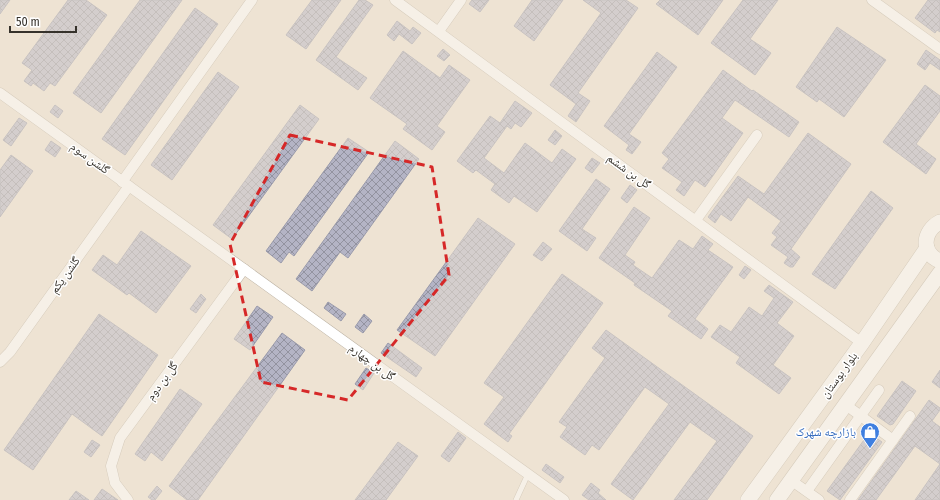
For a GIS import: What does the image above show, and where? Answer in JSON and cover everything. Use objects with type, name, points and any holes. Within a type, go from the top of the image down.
[{"type":"street","name":"گلشن یکم","points":[[0,362],[10,352],[252,0]]},
{"type":"street","name":"گل بن ششم","points":[[395,0],[862,343]]},
{"type":"street","points":[[439,31],[461,0]]},
{"type":"street","points":[[872,0],[940,49]]},
{"type":"street","name":"گلشن سوم","points":[[0,93],[181,223]]},
{"type":"street","points":[[696,220],[757,135]]},
{"type":"street","points":[[940,222],[934,225],[930,230],[926,242],[930,255],[936,260],[940,261]]},
{"type":"street","name":"گل بن چهارم","points":[[181,223],[564,500]]},
{"type":"street","name":"بلوار بوستان","points":[[748,500],[862,343],[927,248]]},
{"type":"street","name":"گل بن دوم","points":[[128,500],[115,483],[111,466],[120,438],[244,269]]},
{"type":"street","name":"بلوار بوستان","points":[[777,500],[940,273]]},
{"type":"street","points":[[807,491],[879,390]]},
{"type":"street","points":[[846,405],[893,440]]},
{"type":"street","points":[[850,500],[910,416]]},
{"type":"street","points":[[792,481],[819,500]]},
{"type":"lane","points":[[516,500],[528,474]]},
{"type":"highlighted area","points":[[290,135],[432,167],[449,275],[348,400],[261,382],[230,244]]},
{"type":"building","points":[[0,0],[10,0],[0,14]]},
{"type":"building","points":[[68,0],[86,0],[107,15],[55,86],[50,83],[44,91],[33,83],[31,86],[24,81],[32,70],[22,63]]},
{"type":"building","points":[[140,0],[182,0],[101,113],[73,93]]},
{"type":"building","points":[[312,0],[341,0],[306,49],[286,35]]},
{"type":"building","points":[[359,0],[365,0],[373,5],[336,57],[367,78],[358,90],[316,60]]},
{"type":"building","points":[[472,0],[489,0],[480,12],[469,4]]},
{"type":"building","points":[[532,0],[563,0],[534,41],[514,26]]},
{"type":"building","points":[[583,0],[626,0],[638,8],[578,93],[590,101],[576,122],[568,116],[576,104],[550,85],[601,13]]},
{"type":"building","points":[[660,0],[723,0],[698,35],[656,4]]},
{"type":"building","points":[[743,0],[778,0],[750,39],[771,53],[755,75],[711,43]]},
{"type":"building","points":[[928,0],[940,0],[940,32],[937,30],[935,33],[915,18]]},
{"type":"building","points":[[195,8],[218,24],[125,155],[102,139]]},
{"type":"building","points":[[397,21],[410,31],[413,27],[421,33],[412,44],[399,34],[394,41],[387,35]]},
{"type":"building","points":[[837,27],[886,60],[844,117],[819,99],[817,102],[796,87]]},
{"type":"building","points":[[443,49],[450,55],[444,61],[437,56]]},
{"type":"building","points":[[926,50],[940,60],[940,70],[930,63],[925,70],[917,64]]},
{"type":"building","points":[[403,51],[440,78],[449,65],[470,80],[437,126],[445,132],[432,150],[403,129],[407,124],[370,98]]},
{"type":"building","points":[[657,52],[677,67],[629,134],[641,142],[632,154],[626,150],[629,145],[604,126]]},
{"type":"building","points":[[723,70],[799,122],[789,137],[735,100],[722,118],[743,133],[705,187],[695,180],[684,196],[676,190],[682,182],[662,168],[669,159],[662,153]]},
{"type":"building","points":[[218,72],[239,87],[172,180],[151,165]]},
{"type":"building","points":[[925,85],[940,96],[940,111],[916,144],[936,159],[926,174],[883,142]]},
{"type":"building","points":[[515,101],[532,113],[521,127],[515,123],[511,129],[507,126],[484,158],[504,173],[525,143],[552,163],[562,149],[576,159],[537,212],[514,196],[509,203],[491,190],[495,184],[476,170],[473,173],[457,161],[490,116],[500,123]]},
{"type":"building","points":[[55,105],[63,111],[58,118],[50,112]]},
{"type":"building","points":[[300,105],[319,119],[232,239],[213,225]]},
{"type":"building","points":[[19,118],[27,123],[11,146],[3,140]]},
{"type":"building","points":[[555,130],[562,136],[555,145],[548,140]]},
{"type":"building","points":[[808,133],[851,164],[791,249],[800,257],[793,267],[790,267],[784,263],[788,257],[771,245],[777,237],[772,233],[781,221],[748,197],[731,221],[721,214],[715,223],[708,217],[738,176],[764,194]]},
{"type":"building","points":[[348,138],[369,152],[294,256],[289,252],[281,263],[266,251]]},
{"type":"building","points":[[51,141],[61,148],[55,157],[45,150]]},
{"type":"building","points":[[395,141],[419,159],[348,258],[340,252],[312,291],[296,279]]},
{"type":"building","points":[[11,155],[33,171],[0,217],[0,170]]},
{"type":"building","points":[[592,158],[600,163],[592,173],[585,168]]},
{"type":"building","points":[[596,179],[610,189],[582,229],[596,238],[587,251],[559,231]]},
{"type":"building","points":[[630,185],[637,190],[627,203],[621,198]]},
{"type":"building","points":[[871,191],[893,208],[835,289],[812,274]]},
{"type":"building","points":[[634,207],[650,218],[625,255],[635,262],[633,265],[652,278],[679,240],[693,249],[702,236],[713,244],[708,250],[733,267],[695,319],[708,329],[701,339],[668,316],[672,311],[634,285],[635,283],[599,258]]},
{"type":"building","points":[[478,218],[515,244],[435,356],[397,330]]},
{"type":"building","points":[[141,231],[191,266],[156,313],[129,293],[127,295],[92,270],[103,255],[117,265]]},
{"type":"building","points":[[543,242],[552,249],[542,261],[533,255]]},
{"type":"building","points":[[745,266],[751,270],[744,279],[739,275]]},
{"type":"building","points":[[562,274],[603,303],[509,434],[512,436],[508,442],[484,424],[504,397],[484,383]]},
{"type":"building","points":[[769,285],[793,302],[777,323],[794,336],[773,365],[791,378],[779,394],[736,363],[740,357],[711,337],[720,325],[731,332],[749,307],[762,316],[774,298],[764,291]]},
{"type":"building","points":[[201,294],[206,299],[196,313],[190,309]]},
{"type":"building","points":[[328,302],[346,314],[341,321],[324,308]]},
{"type":"building","points":[[257,306],[273,317],[250,350],[234,339]]},
{"type":"building","points":[[99,314],[158,355],[102,436],[72,414],[33,470],[4,450]]},
{"type":"building","points":[[364,314],[372,321],[363,333],[355,327]]},
{"type":"building","points":[[606,330],[753,436],[707,500],[674,500],[717,441],[690,422],[633,500],[611,484],[669,404],[645,387],[599,450],[592,445],[585,455],[560,437],[567,427],[559,422],[605,358],[592,348]]},
{"type":"building","points":[[282,333],[305,350],[198,500],[187,500],[169,486]]},
{"type":"building","points":[[388,343],[422,368],[416,377],[381,353]]},
{"type":"building","points":[[366,368],[374,373],[363,390],[355,384]]},
{"type":"building","points":[[940,370],[940,388],[932,382]]},
{"type":"building","points":[[902,381],[916,391],[893,424],[890,425],[877,416]]},
{"type":"building","points":[[180,389],[202,404],[162,461],[151,452],[145,461],[135,454]]},
{"type":"building","points":[[929,400],[940,408],[932,421],[940,427],[940,464],[915,446],[876,500],[858,500]]},
{"type":"building","points":[[458,432],[466,438],[449,462],[441,456]]},
{"type":"building","points":[[869,433],[882,442],[840,500],[827,491]]},
{"type":"building","points":[[92,440],[100,445],[91,457],[84,452]]},
{"type":"building","points":[[398,442],[418,456],[386,500],[355,500]]},
{"type":"building","points":[[546,464],[564,477],[560,483],[542,470]]},
{"type":"building","points":[[940,464],[940,500],[915,500]]},
{"type":"building","points":[[591,483],[600,490],[598,493],[606,500],[589,500],[582,495]]},
{"type":"building","points":[[157,486],[162,491],[155,500],[152,500],[148,497]]},
{"type":"building","points":[[102,489],[118,500],[94,500]]},
{"type":"building","points":[[76,491],[89,500],[69,500]]},
{"type":"place","name":"بازارچه شهرک","points":[[870,449]]}]
